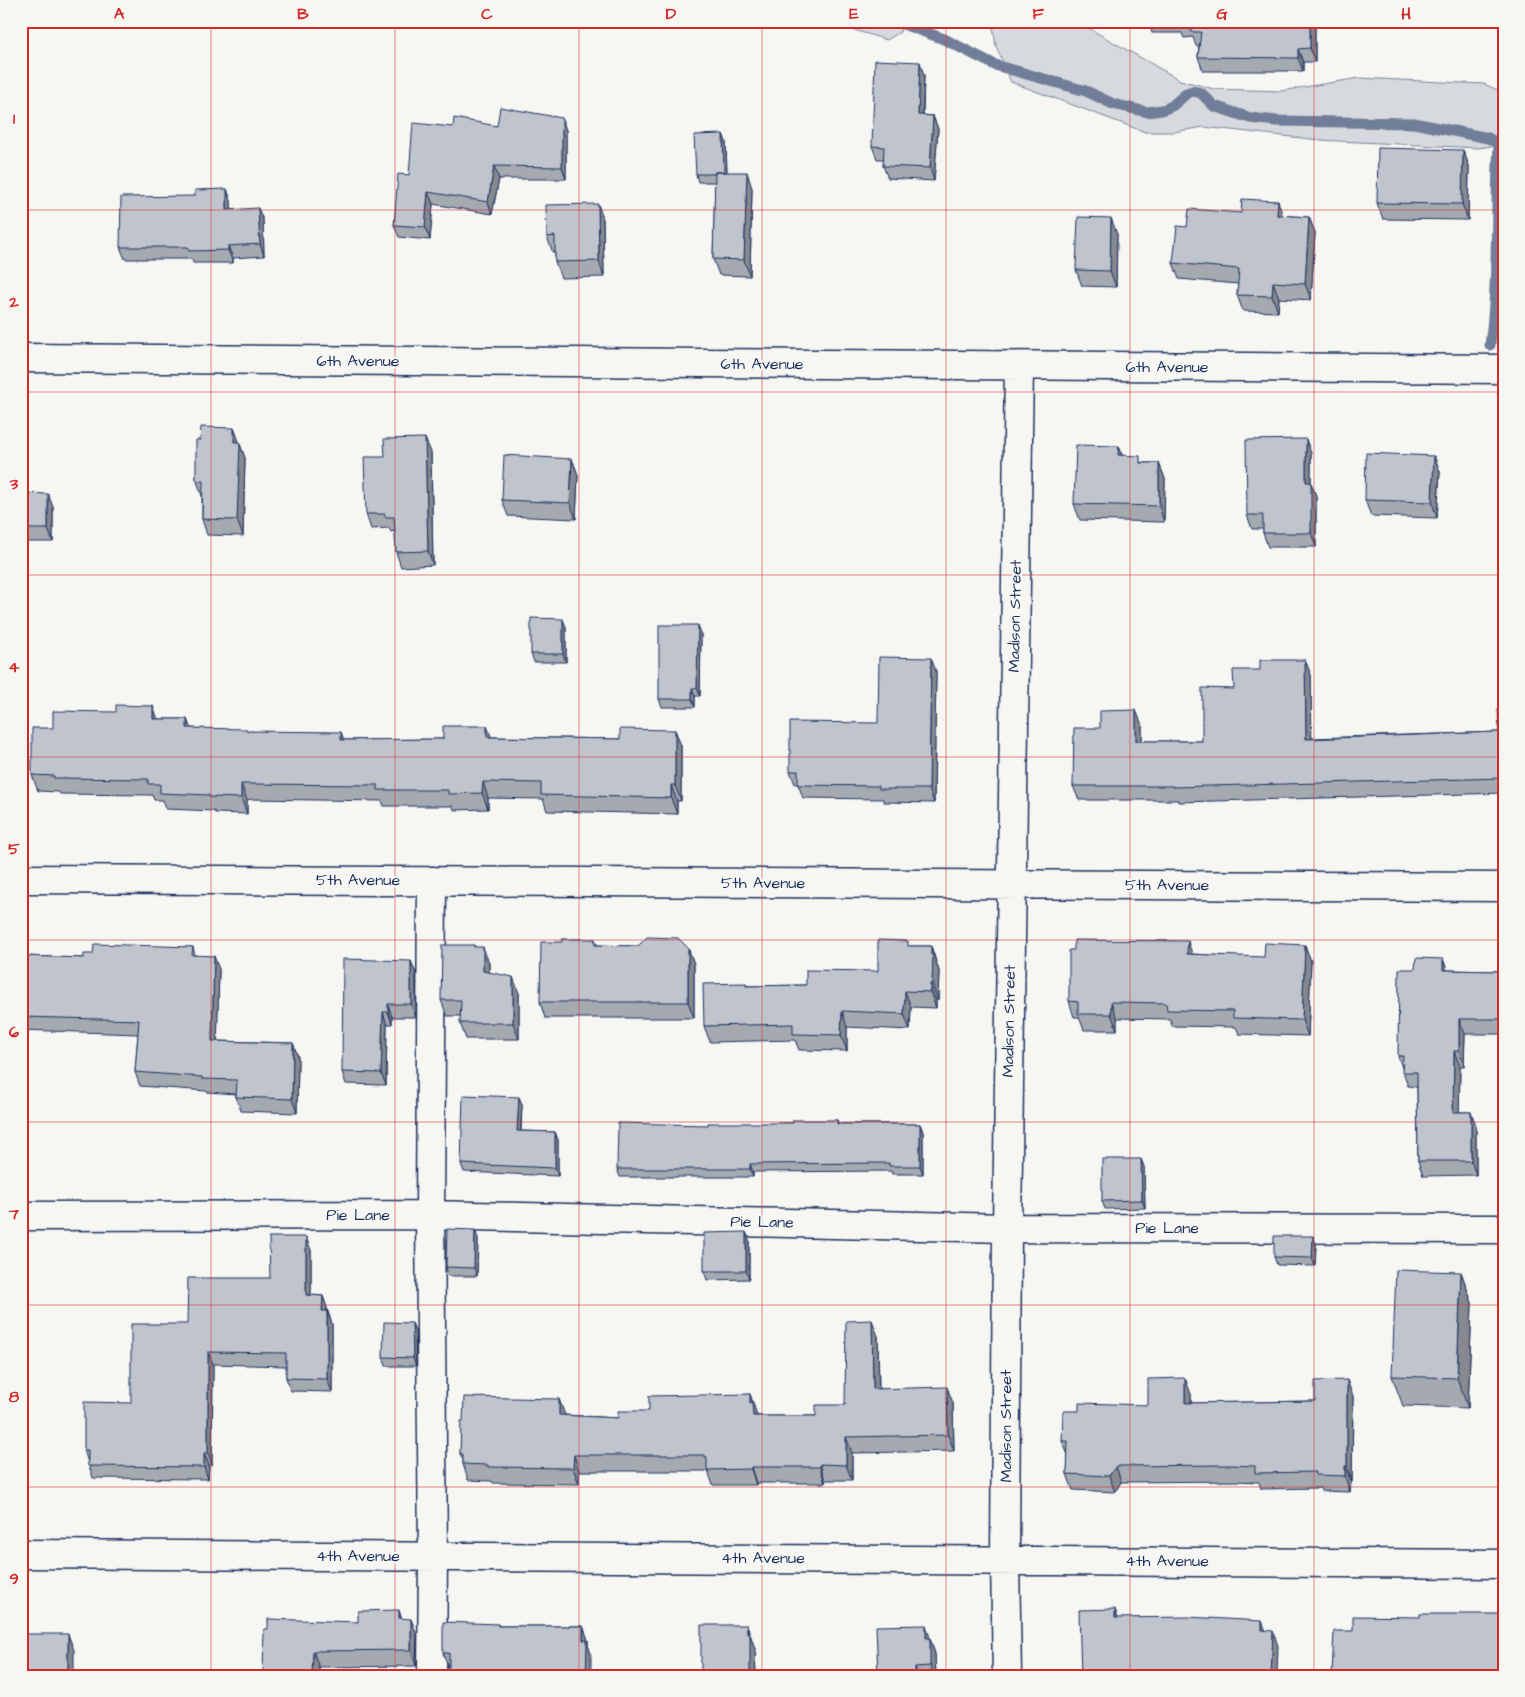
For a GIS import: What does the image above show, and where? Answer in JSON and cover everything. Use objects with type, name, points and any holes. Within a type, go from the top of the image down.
[{"type":"street","name":"6th Avenue","points":[[21,358],[1504,369]]},
{"type":"street","name":"Madison Street","points":[[1006,1676],[1007,1228],[1019,366]]},
{"type":"street","name":"5th Avenue","points":[[21,879],[1504,887]]},
{"type":"street","points":[[432,881],[430,1215],[433,1556],[432,1676]]},
{"type":"street","name":"Pie Lane","points":[[21,1216],[430,1215],[1007,1228],[1504,1229]]},
{"type":"street","name":"4th Avenue","points":[[21,1554],[1504,1564]]},
{"type":"shaded area","points":[[825,21],[903,21],[900,32],[887,40]]},
{"type":"shaded area","points":[[992,21],[1080,21],[1083,25],[1180,80],[1214,89],[1281,91],[1359,78],[1484,84],[1504,93],[1504,138],[1492,146],[1478,148],[1319,140],[1204,127],[1174,132],[1145,132],[1011,82],[996,46]]},
{"type":"building","points":[[1179,21],[1310,21],[1310,48],[1298,49],[1298,58],[1198,57],[1201,32],[1191,32],[1191,24],[1179,24]]},
{"type":"building","points":[[875,60],[920,62],[918,115],[933,116],[930,168],[883,166],[884,147],[872,146]]},
{"type":"building","points":[[500,107],[562,118],[562,167],[494,166],[488,202],[428,192],[425,227],[394,225],[398,174],[409,175],[413,123],[453,127],[454,118],[497,126]]},
{"type":"building","points":[[723,134],[724,172],[696,174],[694,135]]},
{"type":"building","points":[[1378,148],[1463,150],[1462,204],[1377,203]]},
{"type":"building","points":[[715,172],[747,172],[744,260],[713,259]]},
{"type":"building","points":[[227,189],[227,210],[258,208],[260,244],[228,246],[228,250],[189,251],[188,247],[120,247],[121,197],[195,196],[195,190]]},
{"type":"building","points":[[1242,199],[1278,201],[1277,215],[1309,217],[1305,284],[1273,282],[1272,296],[1237,295],[1239,269],[1173,263],[1177,226],[1187,227],[1189,209],[1241,213]]},
{"type":"building","points":[[598,204],[599,261],[555,262],[555,236],[547,237],[546,205]]},
{"type":"building","points":[[1078,217],[1111,218],[1110,271],[1076,270]]},
{"type":"building","points":[[201,427],[234,428],[234,442],[240,442],[237,520],[202,519],[203,481],[197,481],[196,478],[196,440],[200,440]]},
{"type":"building","points":[[425,438],[428,551],[396,552],[394,517],[385,517],[385,514],[366,514],[364,457],[385,457],[384,439]]},
{"type":"building","points":[[1306,439],[1306,482],[1311,482],[1311,533],[1263,533],[1263,515],[1247,515],[1246,440]]},
{"type":"building","points":[[1076,445],[1119,446],[1118,455],[1140,456],[1140,463],[1159,463],[1159,506],[1074,504]]},
{"type":"building","points":[[1366,453],[1434,456],[1432,502],[1365,500]]},
{"type":"building","points":[[504,455],[572,459],[570,503],[502,500]]},
{"type":"building","points":[[21,493],[48,494],[48,529],[21,529]]},
{"type":"building","points":[[531,618],[563,619],[563,654],[531,654]]},
{"type":"building","points":[[659,625],[698,625],[697,688],[692,688],[692,699],[659,699]]},
{"type":"building","points":[[879,657],[931,658],[929,789],[879,789],[879,786],[798,785],[798,771],[790,771],[790,722],[878,723]]},
{"type":"building","points":[[1260,660],[1305,660],[1306,739],[1499,732],[1498,709],[1504,709],[1504,778],[1173,787],[1073,786],[1074,728],[1100,728],[1100,711],[1136,710],[1136,741],[1202,741],[1202,688],[1234,689],[1233,670],[1260,670]]},
{"type":"building","points":[[116,705],[153,706],[153,719],[187,719],[187,728],[341,732],[341,740],[443,739],[443,726],[487,726],[487,737],[620,739],[620,729],[675,730],[675,785],[671,785],[671,798],[541,795],[541,783],[483,782],[482,793],[448,794],[448,790],[378,790],[378,785],[241,784],[241,798],[160,793],[160,784],[148,784],[148,779],[54,778],[54,776],[32,775],[32,728],[53,728],[53,711],[116,712]]},
{"type":"building","points":[[647,937],[678,938],[688,948],[688,1002],[540,1002],[541,942],[562,942],[562,939],[595,939],[595,945],[638,946]]},
{"type":"building","points":[[878,940],[908,941],[908,946],[931,946],[931,955],[933,955],[930,992],[905,991],[904,1014],[842,1011],[841,1035],[793,1034],[793,1024],[704,1026],[703,984],[746,983],[746,986],[806,985],[806,970],[878,971]]},
{"type":"building","points":[[1074,940],[1188,941],[1187,954],[1264,957],[1265,943],[1305,945],[1302,1020],[1233,1018],[1233,1011],[1167,1010],[1166,1003],[1111,1002],[1111,1014],[1078,1014],[1078,1002],[1069,1001],[1069,950],[1074,950]]},
{"type":"building","points":[[94,944],[193,947],[192,955],[214,956],[212,1041],[293,1043],[292,1099],[236,1097],[237,1080],[202,1079],[202,1077],[135,1072],[139,1020],[21,1017],[21,956],[84,958],[84,954],[93,954]]},
{"type":"building","points":[[442,945],[474,945],[474,947],[483,947],[483,971],[513,977],[513,1023],[460,1023],[461,1000],[441,1000]]},
{"type":"building","points":[[1501,948],[1504,948],[1504,1019],[1459,1019],[1459,1051],[1454,1051],[1453,1112],[1471,1112],[1471,1161],[1418,1161],[1417,1072],[1402,1072],[1403,1056],[1398,1056],[1399,969],[1415,969],[1416,958],[1443,959],[1443,970],[1501,971]]},
{"type":"building","points":[[343,959],[411,961],[411,1004],[388,1004],[388,1012],[383,1012],[381,1073],[342,1072]]},
{"type":"building","points":[[463,1095],[519,1097],[517,1131],[555,1132],[555,1168],[461,1164]]},
{"type":"building","points":[[793,1120],[837,1120],[837,1124],[920,1124],[920,1166],[889,1166],[889,1163],[750,1164],[750,1169],[617,1169],[618,1123],[708,1125],[708,1123],[793,1123]]},
{"type":"building","points":[[1102,1159],[1141,1159],[1142,1200],[1102,1201]]},
{"type":"building","points":[[447,1229],[475,1230],[474,1268],[446,1267]]},
{"type":"building","points":[[746,1232],[746,1271],[704,1271],[704,1233]]},
{"type":"building","points":[[1274,1236],[1313,1236],[1312,1258],[1274,1257]]},
{"type":"building","points":[[269,1237],[306,1237],[306,1295],[323,1296],[322,1311],[327,1311],[327,1379],[286,1378],[286,1353],[208,1352],[208,1453],[204,1453],[204,1467],[88,1466],[88,1450],[84,1450],[84,1402],[131,1403],[131,1324],[187,1324],[188,1278],[270,1278]]},
{"type":"building","points":[[1396,1270],[1461,1272],[1457,1378],[1392,1376]]},
{"type":"building","points":[[872,1320],[873,1389],[947,1387],[948,1435],[846,1437],[846,1465],[820,1464],[820,1467],[751,1467],[751,1469],[707,1470],[707,1457],[705,1455],[574,1455],[573,1468],[488,1467],[488,1465],[463,1464],[463,1454],[460,1454],[464,1397],[559,1399],[559,1415],[618,1418],[618,1411],[649,1411],[649,1396],[750,1394],[753,1416],[816,1416],[816,1405],[845,1405],[846,1321]]},
{"type":"building","points":[[384,1322],[412,1323],[413,1358],[383,1357]]},
{"type":"building","points":[[1185,1378],[1185,1403],[1315,1401],[1315,1381],[1347,1380],[1347,1466],[1345,1466],[1345,1476],[1315,1475],[1316,1472],[1255,1473],[1255,1466],[1231,1465],[1116,1466],[1109,1476],[1067,1474],[1068,1441],[1062,1441],[1063,1411],[1079,1411],[1079,1403],[1148,1405],[1148,1379]]},
{"type":"building","points":[[1115,1609],[1115,1618],[1188,1617],[1262,1621],[1262,1630],[1273,1631],[1271,1676],[1081,1676],[1079,1610]]},
{"type":"building","points":[[399,1610],[399,1618],[411,1619],[411,1650],[313,1651],[312,1676],[263,1676],[264,1629],[268,1629],[268,1619],[358,1622],[358,1611]]},
{"type":"building","points":[[1420,1614],[1504,1614],[1504,1676],[1332,1676],[1334,1631],[1353,1631],[1353,1616],[1420,1617]]},
{"type":"building","points":[[443,1622],[498,1624],[498,1626],[583,1626],[583,1640],[587,1640],[586,1676],[449,1676],[449,1653],[443,1653]]},
{"type":"building","points":[[701,1625],[747,1625],[747,1633],[750,1633],[750,1674],[701,1675]]},
{"type":"building","points":[[926,1625],[926,1638],[930,1638],[930,1666],[915,1667],[915,1676],[878,1676],[876,1626]]},
{"type":"building","points":[[21,1634],[68,1634],[68,1676],[21,1676]]},
{"type":"waterway","points":[[895,21],[944,39],[995,65],[1086,91],[1113,104],[1147,112],[1162,110],[1172,106],[1187,93],[1193,91],[1201,93],[1214,106],[1250,118],[1276,121],[1414,123],[1488,138],[1499,144],[1504,143]]},
{"type":"waterway","points":[[1490,345],[1495,295],[1499,144]]}]
